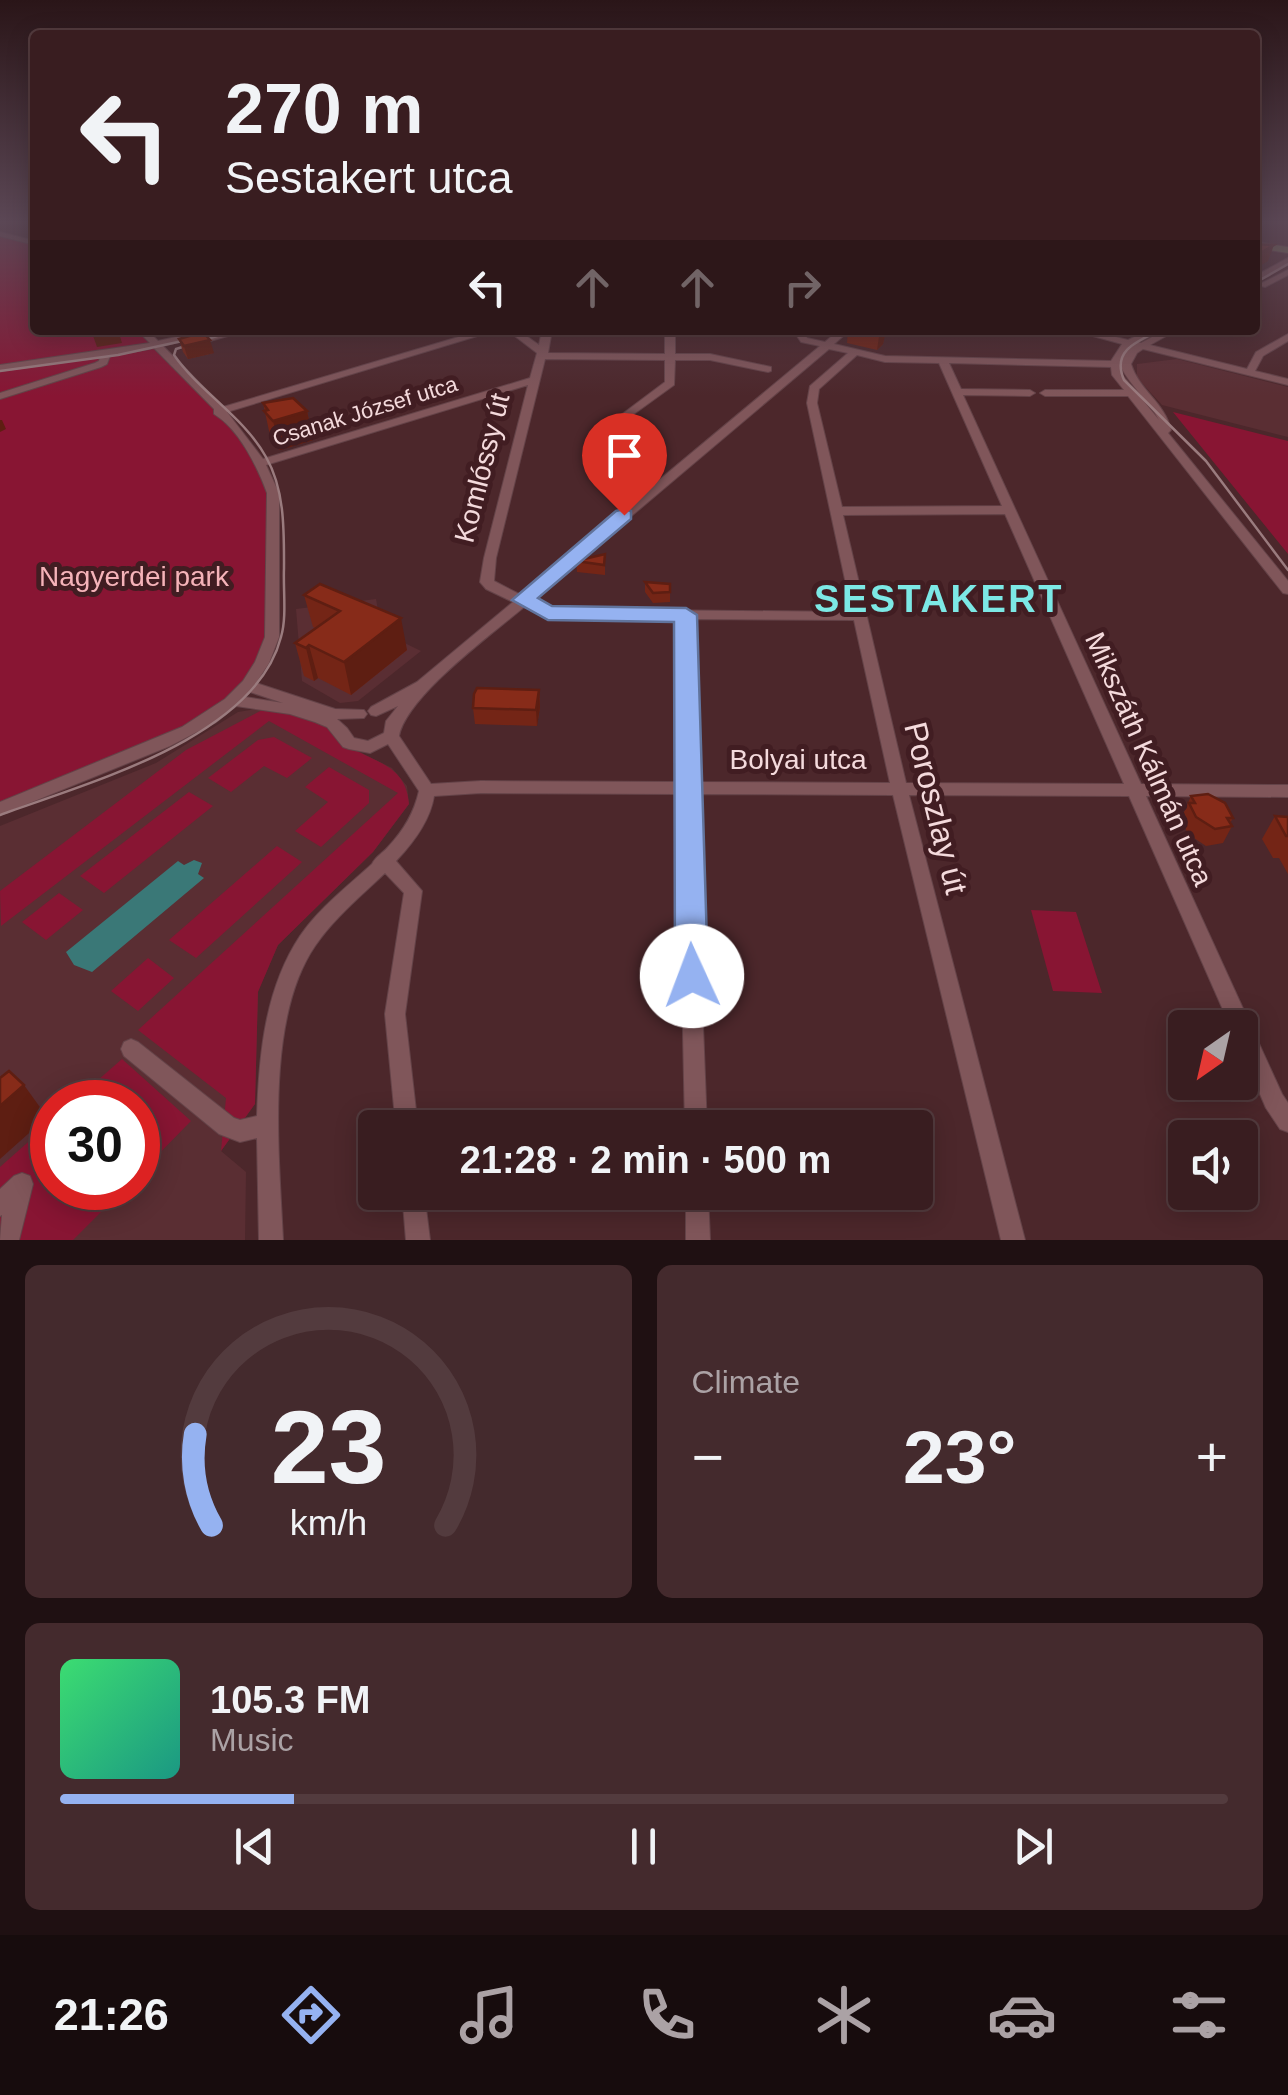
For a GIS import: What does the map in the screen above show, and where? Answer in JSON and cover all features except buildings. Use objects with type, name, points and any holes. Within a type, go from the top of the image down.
[{"type":"street","points":[[0,809],[167,743],[234,701],[268,654],[272,637],[273,493],[262,463],[147,335]]},
{"type":"street","points":[[159,347],[201,335]]},
{"type":"street","points":[[0,368],[219,335]]},
{"type":"street","points":[[218,412],[475,335]]},
{"type":"street","points":[[518,335],[542,354],[710,357],[768,369]]},
{"type":"street","name":"Komlóssy út","points":[[523,600],[490,586],[488,568],[546,335]]},
{"type":"street","points":[[609,430],[667,387],[670,335]]},
{"type":"street","points":[[800,335],[826,346],[885,359],[1126,364]]},
{"type":"street","points":[[343,732],[346,724],[422,686],[839,335]]},
{"type":"street","points":[[1095,335],[1288,382]]},
{"type":"street","points":[[1113,362],[1149,335]]},
{"type":"street","points":[[1159,335],[1134,345],[1126,364],[1129,376],[1166,419],[1166,433]]},
{"type":"street","points":[[1250,372],[1259,354],[1288,337]]},
{"type":"street","name":"Poroszlay út","points":[[854,353],[814,388],[812,403],[899,787],[1013,1240]]},
{"type":"street","points":[[0,396],[98,365],[104,362],[105,354]]},
{"type":"street","name":"Mikszáth Kálmán utca","points":[[943,361],[1274,1101],[1288,1120]]},
{"type":"street","points":[[1113,362],[1130,394],[1166,433],[1288,590]]},
{"type":"street","name":"Csanak József utca","points":[[262,463],[536,380]]},
{"type":"street","points":[[956,392],[1030,393]]},
{"type":"street","points":[[1046,393],[1130,394]]},
{"type":"street","points":[[838,511],[1008,510]]},
{"type":"street","points":[[523,600],[548,612],[860,616]]},
{"type":"street","points":[[686,615],[686,787],[695,1110]]},
{"type":"street","points":[[248,686],[334,714],[368,713],[392,728],[410,768],[427,790],[427,802],[414,829],[324,920],[282,986],[269,1124],[271,1240]]},
{"type":"street","points":[[370,747],[392,728],[422,686]]},
{"type":"street","points":[[234,701],[272,705],[328,722],[343,732],[353,746],[370,747],[410,768]]},
{"type":"street","name":"Bolyai utca","points":[[427,790],[1288,790]]},
{"type":"street","points":[[383,860],[413,892],[396,1014],[405,1110]]},
{"type":"street","points":[[131,1049],[228,1126],[240,1131],[269,1124]]},
{"type":"street","points":[[0,1204],[22,1184],[8,1240]]},
{"type":"street","points":[[415,1210],[418,1240]]},
{"type":"street","points":[[697,1210],[698,1240]]},
{"type":"shaded area","points":[[1177,359],[1288,387],[1288,437],[1162,405],[1137,378],[1137,364]]},
{"type":"shaded area","points":[[376,599],[382,632],[421,651],[358,701],[340,703],[302,681],[296,609]]},
{"type":"shaded area","points":[[268,707],[392,768],[407,786],[409,804],[373,852],[278,945],[258,991],[255,1104],[221,1151],[246,1172],[245,1240],[0,1240],[0,826],[156,763],[238,712]]},
{"type":"green space","name":"Nagyerdei park","points":[[0,280],[30,280],[30,335],[147,335],[255,452],[267,492],[267,635],[254,667],[226,708],[0,809]]},
{"type":"green space","points":[[1173,412],[1288,441],[1288,554]]},
{"type":"green space","points":[[268,707],[333,728],[354,749],[399,776],[409,804],[373,852],[278,945],[258,992],[255,1104],[221,1151],[226,1098],[138,1030],[398,793],[269,721],[1,926],[0,891],[186,750]]},
{"type":"green space","points":[[274,737],[312,758],[287,778],[264,766],[231,792],[208,778],[258,740]]},
{"type":"green space","points":[[329,767],[369,790],[369,803],[321,847],[295,831],[328,802],[305,787]]},
{"type":"green space","points":[[189,792],[213,806],[104,893],[80,876]]},
{"type":"green space","points":[[277,846],[302,862],[196,958],[169,940]]},
{"type":"green space","points":[[59,893],[83,910],[46,940],[22,922]]},
{"type":"green space","points":[[1031,910],[1076,912],[1102,993],[1053,991]]},
{"type":"green space","points":[[148,958],[174,978],[138,1011],[111,991]]},
{"type":"green space","points":[[122,1059],[145,1080],[98,1080]]},
{"type":"green space","points":[[160,1093],[191,1121],[160,1153]]},
{"type":"green space","points":[[30,1140],[30,1210],[103,1210],[73,1240],[0,1240],[0,1167]]},
{"type":"water","points":[[194,860],[202,863],[198,874],[204,878],[92,972],[74,965],[66,952],[178,861],[184,865]]},
{"type":"tram line","points":[[0,815],[120,772],[163,752],[203,730],[238,703],[265,673],[284,621],[283,525],[277,483],[257,443],[174,355],[176,349],[220,335]]},
{"type":"tram line","points":[[1151,335],[1124,354],[1124,380],[1206,461],[1288,570]]},
{"type":"tram line","points":[[0,371],[118,355],[187,340]]},
{"type":"district","name":"SESTAKERT","points":[[939,599]]},
{"type":"route","points":[[624,515],[523,600],[548,612],[686,615],[686,808],[692,976]]}]
